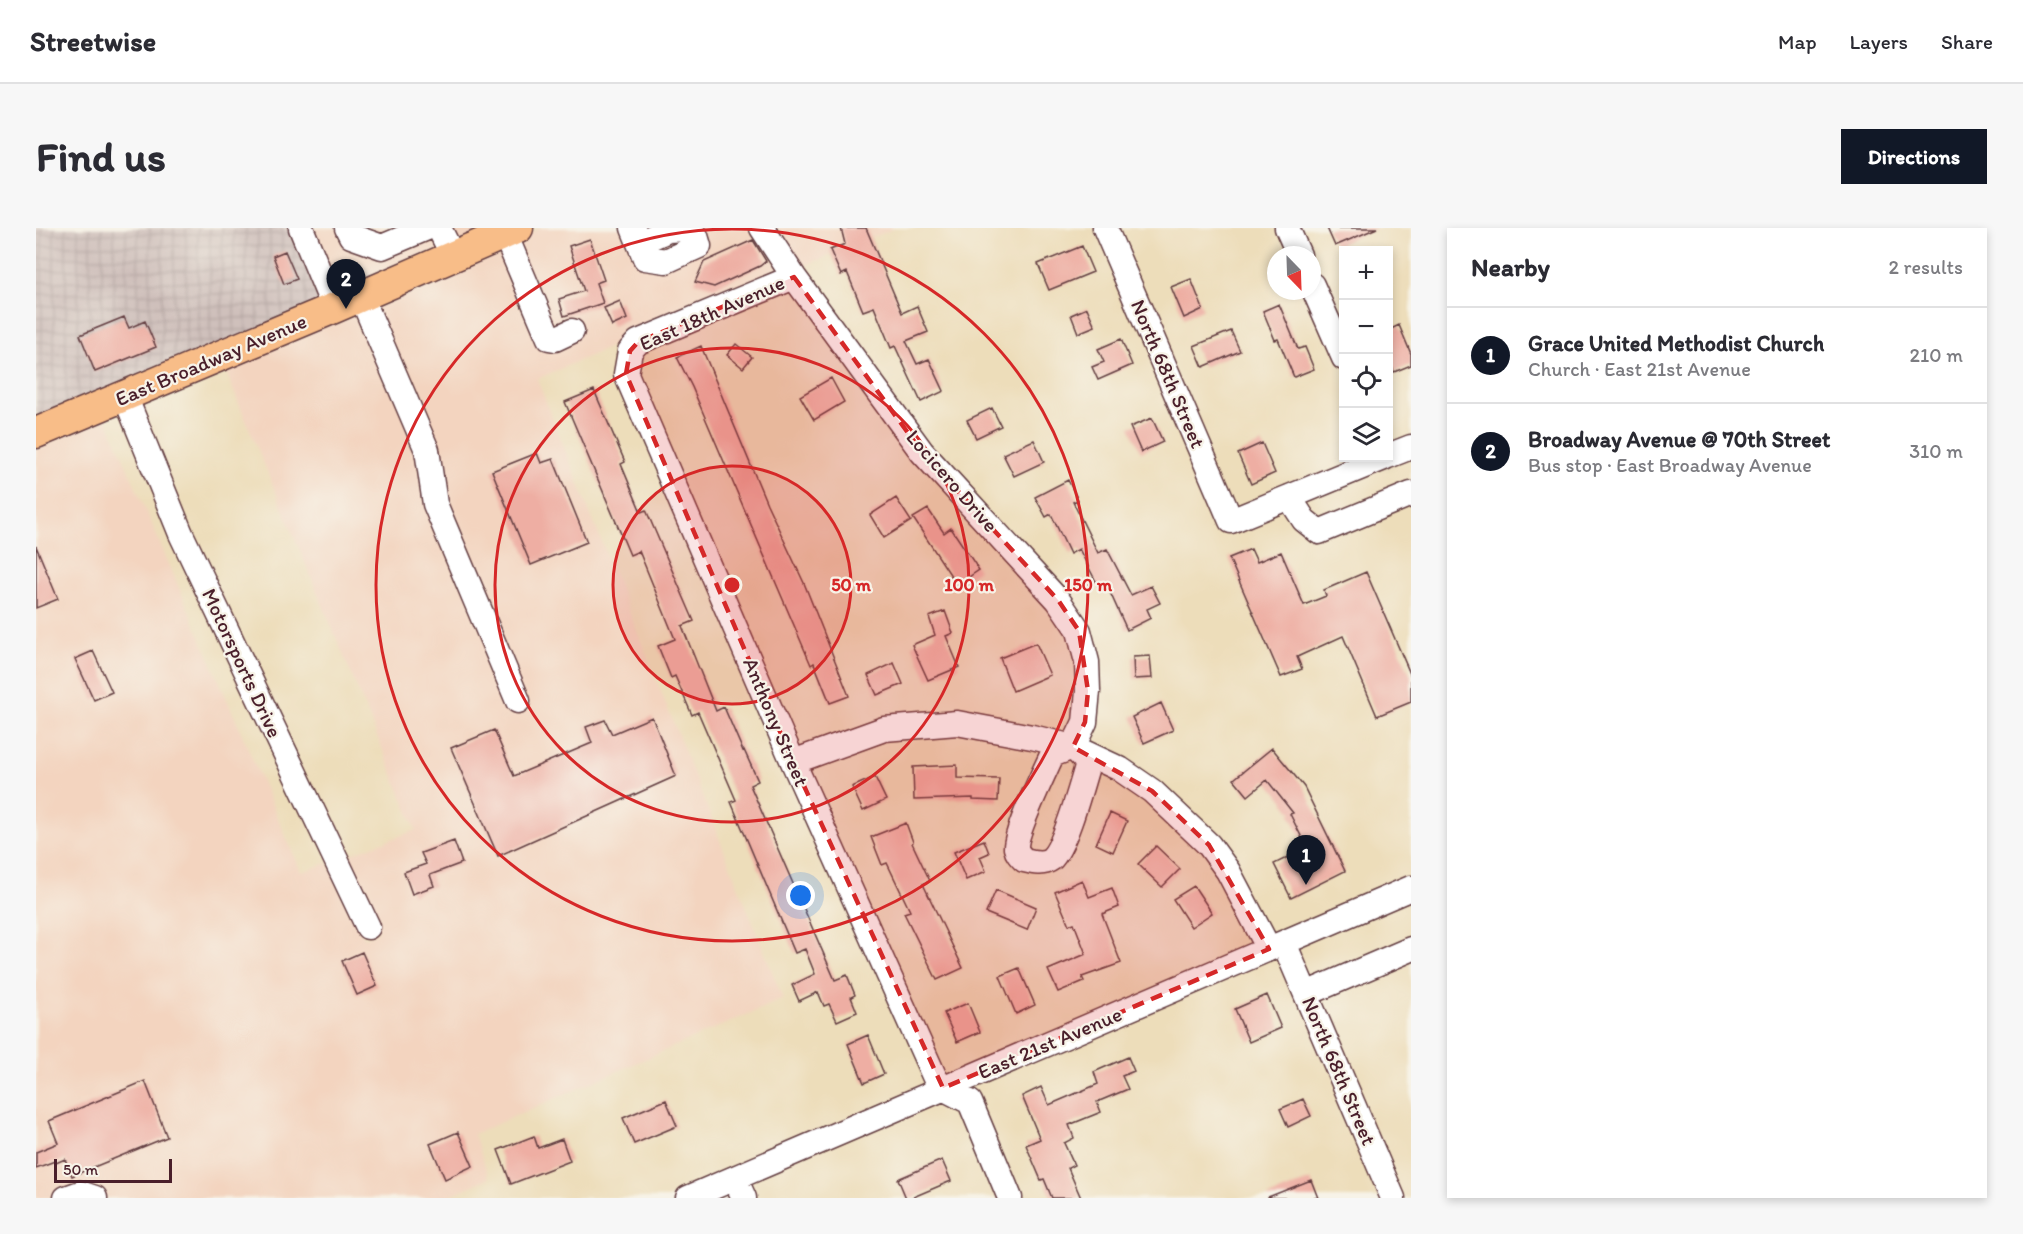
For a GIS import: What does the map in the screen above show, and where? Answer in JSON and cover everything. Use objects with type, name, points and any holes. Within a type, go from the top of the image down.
[{"type":"main road","name":"East Broadway Avenue","points":[[36,432],[334,308],[511,231]]},
{"type":"street","points":[[301,228],[334,308]]},
{"type":"street","points":[[347,228],[351,236],[378,238],[427,228]]},
{"type":"street","points":[[438,228],[453,256]]},
{"type":"street","name":"Locicero Drive","points":[[762,228],[922,452],[1058,600],[1079,631],[1087,662],[1088,691],[1085,722],[1073,747]]},
{"type":"street","name":"North 68th Street","points":[[1105,228],[1232,521],[1289,497]]},
{"type":"street","points":[[1287,228],[1295,246]]},
{"type":"street","points":[[511,231],[549,338],[555,339],[572,331]]},
{"type":"street","points":[[378,238],[395,281]]},
{"type":"street","name":"East 18th Avenue","points":[[630,351],[638,342],[795,277]]},
{"type":"street","points":[[362,296],[427,450],[435,504],[518,701]]},
{"type":"street","points":[[1319,300],[1343,354]]},
{"type":"street","name":"Anthony Street","points":[[630,351],[626,374],[793,762],[935,1078],[943,1088]]},
{"type":"street","name":"Motorsports Drive","points":[[125,396],[181,534],[368,927]]},
{"type":"street","points":[[1393,454],[1411,447]]},
{"type":"street","points":[[1374,462],[1289,497],[1304,520],[1319,532],[1411,494]]},
{"type":"street","name":"North 68th Street","points":[[793,762],[884,729],[957,723],[1073,747],[1120,769],[1152,791],[1209,845],[1228,871],[1253,916],[1276,946],[1306,994],[1394,1198]]},
{"type":"street","name":"East 21st Avenue","points":[[688,1198],[739,1188],[943,1088],[1411,888]]},
{"type":"street","points":[[1306,994],[1411,949]]},
{"type":"street","points":[[943,1088],[970,1102],[1010,1198]]},
{"type":"street","points":[[66,1198],[80,1193],[95,1198]]},
{"type":"highlighted area","points":[[794,277],[922,452],[1058,600],[1079,631],[1088,691],[1085,722],[1073,747],[1152,791],[1209,845],[1269,949],[943,1088],[793,762],[626,374],[630,351],[638,342]]},
{"type":"shaded area","points":[[36,228],[292,228],[323,303],[41,421],[36,410]]},
{"type":"shaded area","points":[[310,228],[495,228],[338,297]]},
{"type":"shaded area","points":[[541,228],[753,228],[782,272],[537,379],[783,999],[474,1134],[489,1178],[444,1198],[36,1198],[36,443],[105,415],[301,872],[328,863],[365,938],[379,931],[343,857],[416,830],[223,365]]},
{"type":"shaded area","points":[[772,228],[895,228],[800,268]]},
{"type":"building","points":[[841,228],[866,228],[902,313],[917,306],[928,332],[906,341],[917,364],[929,359],[944,391],[921,402],[895,346],[891,348],[874,307],[863,311],[847,272],[841,275],[830,250],[845,244]]},
{"type":"building","points":[[1327,228],[1377,228],[1335,246]]},
{"type":"building","points":[[590,239],[604,280],[596,283],[603,303],[564,316],[559,299],[584,291],[569,246]]},
{"type":"building","points":[[753,240],[766,261],[760,266],[714,287],[695,282],[704,262]]},
{"type":"building","points":[[1082,246],[1093,272],[1049,290],[1038,264]]},
{"type":"building","points":[[285,251],[297,279],[284,284],[273,256]]},
{"type":"building","points":[[1191,279],[1203,309],[1184,318],[1171,287]]},
{"type":"building","points":[[620,301],[627,319],[612,326],[604,308]]},
{"type":"building","points":[[1279,304],[1298,349],[1305,347],[1314,369],[1294,377],[1263,311]]},
{"type":"building","points":[[1087,308],[1095,326],[1078,333],[1071,315]]},
{"type":"building","points":[[124,317],[129,328],[145,321],[156,347],[95,372],[80,335]]},
{"type":"building","points":[[1399,325],[1411,354],[1411,365],[1394,372],[1393,370],[1393,328]]},
{"type":"building","points":[[1231,331],[1240,351],[1203,367],[1194,346]]},
{"type":"building","points":[[1121,339],[1132,365],[1098,380],[1092,367],[1104,362],[1098,349]]},
{"type":"building","points":[[736,344],[752,357],[743,368],[727,355]]},
{"type":"building","points":[[701,346],[767,504],[804,583],[849,696],[830,703],[814,663],[811,665],[677,357]]},
{"type":"building","points":[[831,378],[844,402],[814,420],[800,396]]},
{"type":"building","points":[[594,390],[625,462],[621,464],[641,512],[646,510],[694,621],[682,626],[716,711],[724,707],[758,781],[750,785],[835,980],[847,975],[855,995],[851,997],[857,1012],[837,1021],[829,1004],[824,1006],[818,992],[799,1001],[792,985],[815,974],[805,949],[795,953],[731,802],[736,800],[698,712],[692,715],[675,676],[671,678],[658,646],[675,639],[639,551],[630,555],[565,402]]},
{"type":"building","points":[[992,408],[1001,426],[976,438],[967,420]]},
{"type":"building","points":[[1152,418],[1163,442],[1141,452],[1130,427]]},
{"type":"building","points":[[1034,440],[1044,462],[1014,476],[1003,454]]},
{"type":"building","points":[[1262,443],[1275,473],[1251,484],[1238,454]]},
{"type":"building","points":[[537,453],[541,463],[553,459],[587,542],[531,565],[492,471]]},
{"type":"building","points":[[1068,480],[1078,500],[1073,502],[1098,553],[1107,549],[1131,595],[1151,586],[1160,603],[1147,609],[1151,618],[1127,630],[1108,588],[1101,591],[1079,549],[1070,554],[1051,514],[1046,517],[1035,497]]},
{"type":"building","points":[[896,498],[911,521],[884,538],[870,515]]},
{"type":"building","points":[[928,509],[944,533],[951,528],[979,570],[957,585],[913,518]]},
{"type":"building","points":[[36,546],[58,599],[36,608]]},
{"type":"building","points":[[1251,549],[1257,562],[1281,552],[1304,605],[1326,596],[1324,590],[1366,572],[1411,676],[1411,702],[1377,716],[1343,636],[1297,657],[1302,669],[1281,677],[1229,558]]},
{"type":"building","points":[[945,611],[953,633],[946,636],[959,667],[928,680],[912,645],[935,635],[929,617]]},
{"type":"building","points":[[1036,643],[1050,675],[1013,691],[1000,658]]},
{"type":"building","points":[[93,651],[112,692],[94,700],[75,659]]},
{"type":"building","points":[[1150,656],[1152,678],[1134,679],[1133,657]]},
{"type":"building","points":[[894,663],[903,684],[877,695],[868,675]]},
{"type":"building","points":[[1161,703],[1173,730],[1144,743],[1132,717]]},
{"type":"building","points":[[652,717],[676,776],[498,856],[451,748],[494,730],[514,776],[592,743],[586,727],[605,720],[612,734]]},
{"type":"building","points":[[1272,748],[1304,787],[1345,871],[1291,898],[1274,864],[1307,848],[1290,814],[1293,813],[1267,780],[1248,796],[1234,779]]},
{"type":"building","points":[[957,765],[957,778],[999,779],[998,801],[973,800],[973,798],[914,800],[913,767]]},
{"type":"building","points":[[875,777],[886,800],[863,811],[852,787]]},
{"type":"building","points":[[1110,813],[1127,821],[1113,852],[1096,844]]},
{"type":"building","points":[[906,823],[912,843],[930,881],[923,884],[963,968],[937,980],[904,913],[910,911],[887,863],[882,865],[871,837]]},
{"type":"building","points":[[984,840],[989,853],[980,857],[986,871],[966,880],[954,852]]},
{"type":"building","points":[[454,841],[462,863],[430,875],[434,886],[412,894],[404,872],[426,864],[421,853]]},
{"type":"building","points":[[1156,846],[1180,869],[1162,887],[1138,864]]},
{"type":"building","points":[[1082,880],[1089,897],[1112,888],[1119,907],[1102,914],[1121,963],[1082,977],[1084,981],[1058,992],[1048,970],[1086,954],[1074,923],[1069,925],[1055,892]]},
{"type":"building","points":[[1194,886],[1212,913],[1191,927],[1173,899]]},
{"type":"building","points":[[996,890],[1036,907],[1027,930],[986,913]]},
{"type":"building","points":[[362,952],[377,986],[357,995],[342,961]]},
{"type":"building","points":[[1019,968],[1035,1005],[1016,1014],[1000,976]]},
{"type":"building","points":[[1267,995],[1281,1028],[1249,1042],[1235,1009]]},
{"type":"building","points":[[968,1003],[980,1032],[957,1042],[944,1013]]},
{"type":"building","points":[[868,1035],[884,1074],[864,1083],[848,1044]]},
{"type":"building","points":[[1128,1057],[1134,1071],[1122,1076],[1128,1089],[1097,1102],[1101,1112],[1069,1125],[1074,1138],[1064,1143],[1074,1165],[1068,1168],[1081,1198],[1052,1198],[1044,1179],[1041,1180],[1026,1145],[1040,1139],[1022,1096],[1041,1087],[1049,1105],[1098,1084],[1094,1072]]},
{"type":"building","points":[[145,1081],[167,1137],[72,1176],[65,1159],[36,1168],[36,1152],[58,1143],[49,1121]]},
{"type":"building","points":[[1303,1099],[1311,1116],[1288,1127],[1280,1109]]},
{"type":"building","points":[[666,1100],[677,1126],[634,1144],[623,1118]]},
{"type":"building","points":[[458,1132],[473,1166],[445,1179],[430,1144]]},
{"type":"building","points":[[534,1136],[538,1148],[562,1139],[570,1161],[511,1184],[498,1150]]},
{"type":"building","points":[[942,1160],[951,1181],[906,1198],[898,1179]]},
{"type":"building","points":[[1311,1180],[1318,1198],[1268,1198],[1268,1197]]},
{"type":"place","name":"Broadway Avenue @ 70th Street","points":[[346,309]]},
{"type":"place","name":"Grace United Methodist Church","points":[[1306,885]]}]
